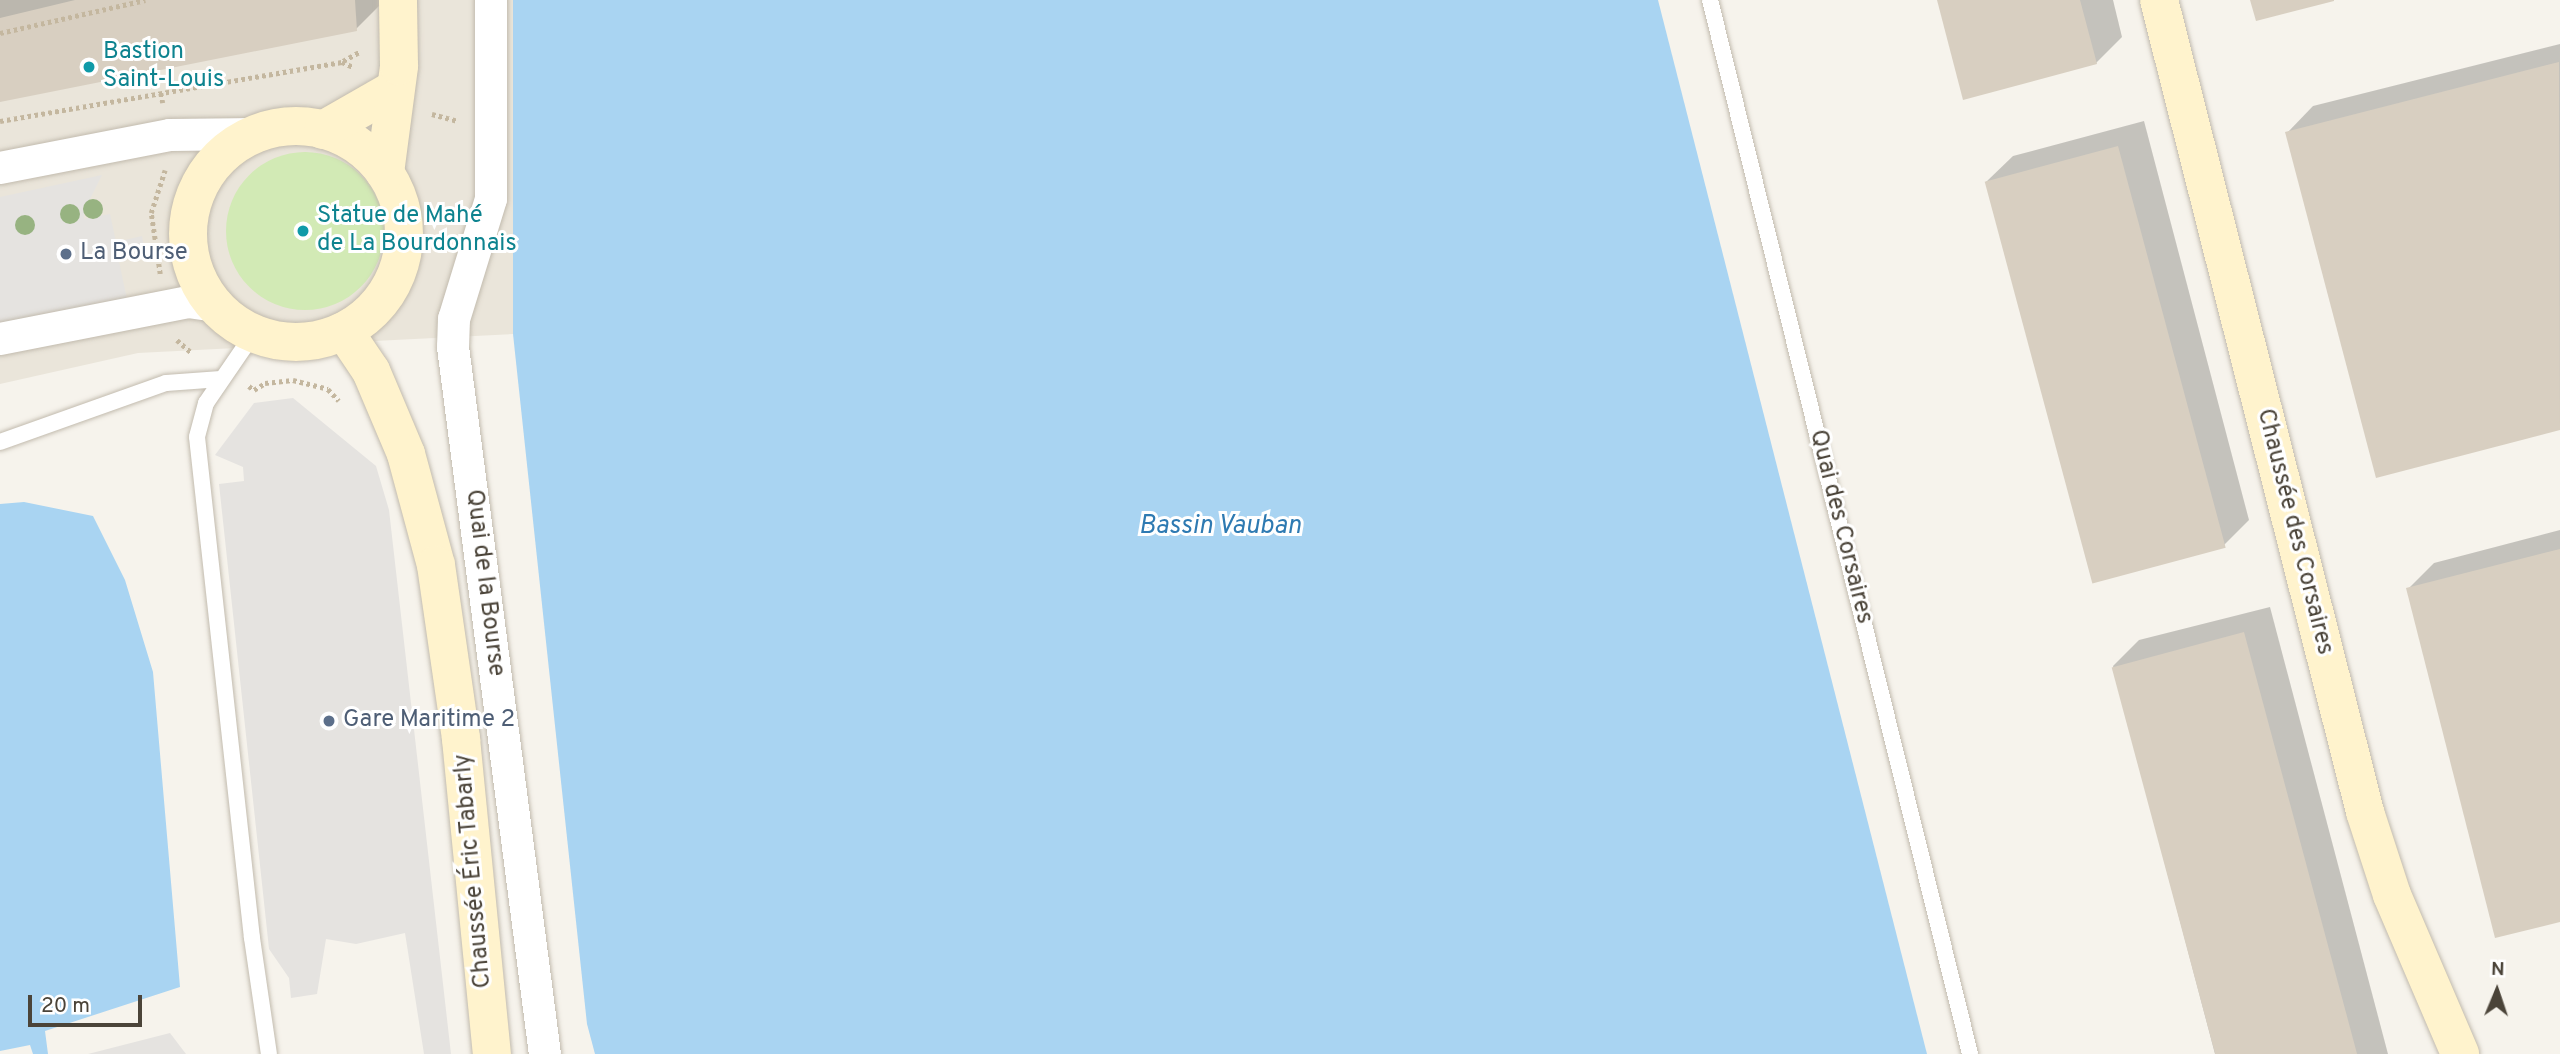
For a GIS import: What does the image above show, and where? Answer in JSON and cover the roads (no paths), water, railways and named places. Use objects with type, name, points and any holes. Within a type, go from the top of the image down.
[{"type":"main road","points":[[385,173],[399,66],[398,0]]},
{"type":"main road","name":"Chaussée des Corsaires","points":[[2159,0],[2365,812],[2392,895],[2460,1054]]},
{"type":"main road","points":[[323,130],[395,89]]},
{"type":"main road","points":[[278,128],[323,130],[358,146],[385,173],[400,206],[401,261],[380,302],[344,331],[300,342],[254,333],[216,306],[199,281],[190,253],[193,204],[216,162],[256,134],[278,128]]},
{"type":"main road","name":"Chaussée Éric Tabarly","points":[[344,331],[371,371],[406,454],[436,565],[461,739],[492,1054]]},
{"type":"street","name":"Quai de la Bourse","points":[[491,0],[491,200],[454,319],[453,346],[545,1054]]},
{"type":"street","points":[[0,168],[170,135],[256,134]]},
{"type":"street","points":[[0,339],[188,302],[216,306]]},
{"type":"lane","name":"Quai des Corsaires","points":[[1710,0],[1970,1054]]},
{"type":"lane","points":[[254,333],[206,403],[197,437],[252,938],[269,1054]]},
{"type":"lane","points":[[0,442],[166,383],[221,379]]},
{"type":"water","name":"Bassin Vauban","points":[[513,0],[1658,0],[1927,1054],[595,1054],[587,1024],[513,334]]},
{"type":"water","points":[[24,502],[93,516],[125,580],[153,672],[180,987],[45,1031],[48,1054],[33,1054],[30,1045],[0,1051],[0,504]]},
{"type":"place","name":"Bastion Saint-Louis","points":[[89,67]]},
{"type":"place","name":"Statue de Mahé de La Bourdonnais","points":[[303,231]]},
{"type":"place","name":"La Bourse","points":[[66,254]]},
{"type":"place","name":"Gare Maritime 2","points":[[329,721]]}]
